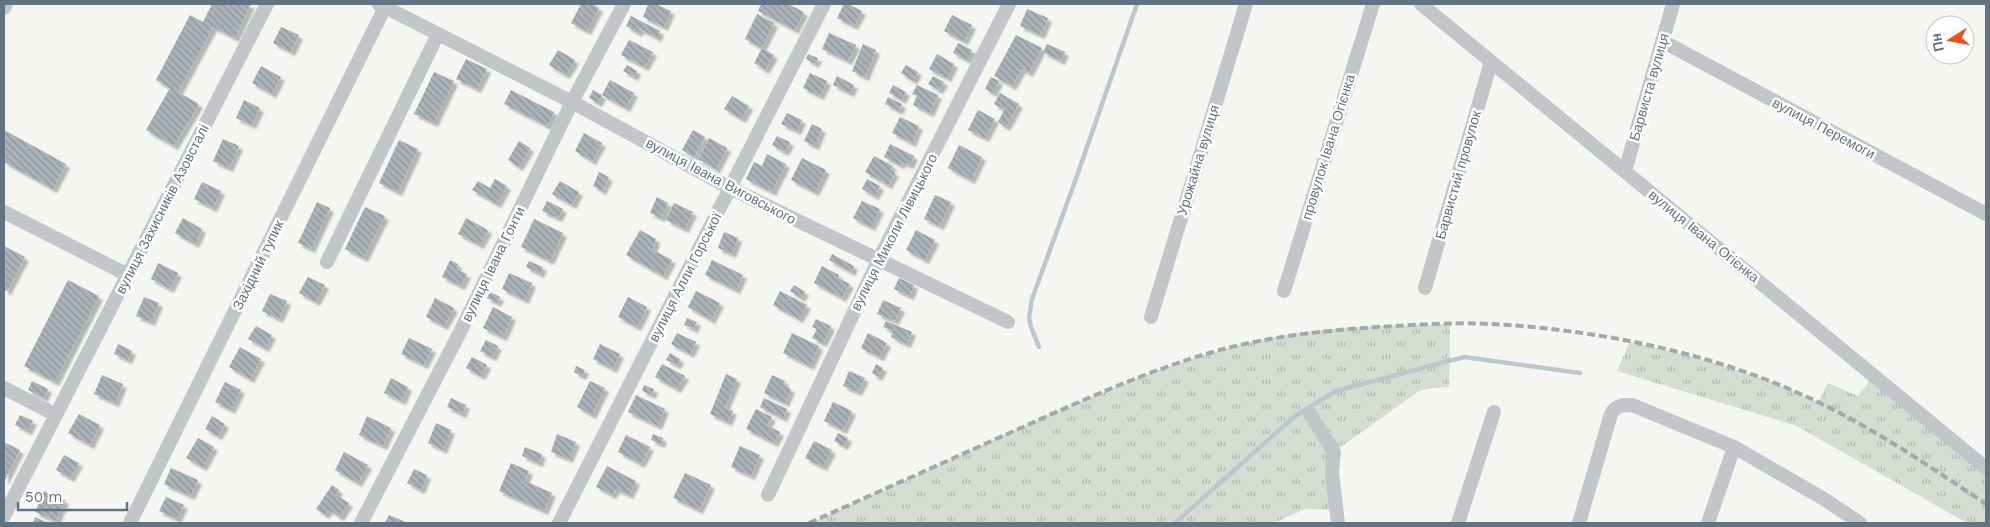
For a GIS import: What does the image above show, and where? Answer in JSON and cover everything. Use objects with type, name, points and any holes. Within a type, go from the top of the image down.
[{"type":"street","points":[[4,8],[6,4]]},
{"type":"street","name":"вулиця Захисників Азовсталі","points":[[4,516],[267,4]]},
{"type":"street","name":"вулиця Івана Гонти","points":[[361,523],[459,334],[572,102],[624,4]]},
{"type":"street","name":"вулиця Алли Горської","points":[[559,523],[824,4]]},
{"type":"street","name":"вулиця Миколи Лівицького","points":[[768,495],[878,261],[1009,4]]},
{"type":"street","name":"Урожайна вулиця","points":[[1151,317],[1246,4]]},
{"type":"street","name":"провулок Івана Огієнка","points":[[1284,291],[1373,4]]},
{"type":"street","name":"вулиця Івана Огієнка","points":[[1421,4],[1986,468]]},
{"type":"street","name":"Барвиста вулиця","points":[[1624,171],[1673,4]]},
{"type":"street","name":"вулиця Івана Виговського","points":[[382,5],[572,102],[730,188],[1008,322]]},
{"type":"street","name":"Західний тупик","points":[[130,523],[382,5]]},
{"type":"street","points":[[327,262],[438,34]]},
{"type":"street","name":"вулиця Перемоги","points":[[1662,41],[1986,214]]},
{"type":"street","name":"Барвистий провулок","points":[[1424,288],[1491,62]]},
{"type":"street","points":[[4,212],[128,275]]},
{"type":"street","points":[[4,388],[56,415]]},
{"type":"street","points":[[1579,523],[1611,414],[1619,406],[1632,406],[1734,448],[1824,499],[1860,523]]},
{"type":"street","points":[[1458,523],[1494,412]]},
{"type":"street","points":[[1310,414],[1334,452],[1332,473],[1338,523]]},
{"type":"street","points":[[1708,523],[1734,448]]},
{"type":"green space","points":[[1450,324],[1449,387],[1419,391],[1334,452],[1338,510],[1305,509],[1274,523],[809,523],[1074,404],[1135,379],[1197,357],[1284,335],[1331,329]]},
{"type":"green space","points":[[1630,342],[1726,366],[1772,382],[1818,402],[1828,383],[1858,396],[1874,376],[1986,468],[1986,523],[1967,523],[1797,426],[1617,371]]},
{"type":"building","points":[[212,4],[251,4],[235,38],[213,27],[178,92],[199,104],[174,146],[146,130],[170,88],[156,80],[190,15],[203,22]]},
{"type":"building","points":[[581,4],[592,4],[599,8],[587,31],[571,23]]},
{"type":"building","points":[[648,4],[655,4],[671,11],[664,27],[643,17]]},
{"type":"building","points":[[761,4],[788,4],[804,12],[795,30],[758,11]]},
{"type":"building","points":[[844,4],[862,11],[854,26],[837,18]]},
{"type":"building","points":[[1027,9],[1048,18],[1041,35],[1020,26]]},
{"type":"building","points":[[757,14],[774,23],[762,48],[745,39]]},
{"type":"building","points":[[952,15],[972,25],[964,41],[944,31]]},
{"type":"building","points":[[631,16],[660,31],[657,38],[640,29],[638,33],[626,26]]},
{"type":"building","points":[[281,27],[299,35],[291,52],[273,43]]},
{"type":"building","points":[[829,33],[856,45],[848,61],[822,49]]},
{"type":"building","points":[[1016,35],[1042,48],[1029,73],[1022,69],[1012,86],[994,76]]},
{"type":"building","points":[[629,40],[653,52],[645,67],[621,55]]},
{"type":"building","points":[[958,43],[972,50],[967,60],[953,53]]},
{"type":"building","points":[[863,44],[876,50],[865,77],[852,71]]},
{"type":"building","points":[[1047,44],[1065,52],[1061,61],[1043,52]]},
{"type":"building","points":[[762,48],[774,55],[765,70],[754,63]]},
{"type":"building","points":[[558,50],[575,60],[566,75],[549,65]]},
{"type":"building","points":[[808,54],[818,58],[815,64],[806,59]]},
{"type":"building","points":[[937,54],[954,64],[947,78],[929,69]]},
{"type":"building","points":[[466,59],[487,69],[477,89],[456,79]]},
{"type":"building","points":[[627,65],[637,71],[634,77],[623,71]]},
{"type":"building","points":[[906,65],[918,72],[913,81],[901,73]]},
{"type":"building","points":[[261,66],[281,77],[272,94],[252,83]]},
{"type":"building","points":[[434,72],[454,81],[434,123],[414,114]]},
{"type":"building","points":[[810,73],[827,81],[820,96],[803,88]]},
{"type":"building","points":[[837,76],[854,85],[850,93],[833,85]]},
{"type":"building","points":[[933,76],[944,82],[939,90],[928,84]]},
{"type":"building","points":[[991,77],[999,81],[993,93],[985,89]]},
{"type":"building","points":[[610,80],[634,93],[626,108],[602,95]]},
{"type":"building","points":[[893,85],[906,92],[902,100],[889,93]]},
{"type":"building","points":[[917,85],[938,95],[930,113],[913,105],[917,96],[912,94]]},
{"type":"building","points":[[511,90],[554,112],[547,126],[504,104]]},
{"type":"building","points":[[593,90],[602,95],[598,103],[589,98]]},
{"type":"building","points":[[1000,93],[1019,104],[1006,127],[998,122],[1004,110],[994,104]]},
{"type":"building","points":[[732,96],[749,106],[742,119],[724,109]]},
{"type":"building","points":[[888,97],[902,104],[899,111],[885,104]]},
{"type":"building","points":[[244,100],[260,108],[252,125],[236,118]]},
{"type":"building","points":[[978,110],[995,119],[985,138],[968,130]]},
{"type":"building","points":[[787,113],[802,120],[797,131],[781,124]]},
{"type":"building","points":[[900,117],[919,126],[912,143],[892,133]]},
{"type":"building","points":[[812,124],[822,129],[815,146],[804,141]]},
{"type":"building","points":[[4,130],[66,164],[53,189],[4,162]]},
{"type":"building","points":[[693,130],[705,137],[694,157],[682,150]]},
{"type":"building","points":[[584,133],[602,143],[592,161],[575,151]]},
{"type":"building","points":[[777,136],[790,142],[785,152],[772,145]]},
{"type":"building","points":[[709,138],[727,148],[716,169],[698,159]]},
{"type":"building","points":[[223,139],[239,146],[229,168],[213,161]]},
{"type":"building","points":[[399,140],[418,149],[398,192],[379,183]]},
{"type":"building","points":[[519,141],[530,148],[519,167],[508,160]]},
{"type":"building","points":[[890,144],[914,156],[910,165],[902,162],[900,165],[884,157]]},
{"type":"building","points":[[959,145],[982,157],[971,180],[948,168]]},
{"type":"building","points":[[767,154],[786,164],[772,192],[746,179],[754,162],[762,166]]},
{"type":"building","points":[[874,156],[893,166],[890,170],[895,173],[888,185],[865,172]]},
{"type":"building","points":[[802,158],[826,170],[815,192],[791,180]]},
{"type":"building","points":[[599,172],[609,177],[602,191],[593,186]]},
{"type":"building","points":[[495,179],[507,186],[497,204],[472,190],[478,181],[490,188]]},
{"type":"building","points":[[867,179],[880,186],[875,196],[862,189]]},
{"type":"building","points":[[560,181],[579,192],[572,205],[552,194]]},
{"type":"building","points":[[202,182],[221,191],[213,208],[194,199]]},
{"type":"building","points":[[935,195],[951,202],[940,226],[924,219]]},
{"type":"building","points":[[657,197],[668,203],[661,218],[650,213]]},
{"type":"building","points":[[547,201],[563,209],[558,218],[542,211]]},
{"type":"building","points":[[862,201],[880,209],[871,227],[853,218]]},
{"type":"building","points":[[317,202],[330,208],[311,249],[298,243]]},
{"type":"building","points":[[674,203],[693,212],[685,229],[666,220]]},
{"type":"building","points":[[365,207],[385,216],[364,258],[345,249]]},
{"type":"building","points":[[183,218],[202,229],[195,244],[175,233]]},
{"type":"building","points":[[466,218],[488,230],[480,245],[458,234]]},
{"type":"building","points":[[534,219],[563,233],[550,261],[521,247]]},
{"type":"building","points":[[640,230],[656,239],[653,250],[672,260],[663,276],[626,255]]},
{"type":"building","points":[[916,230],[935,240],[925,260],[906,250]]},
{"type":"building","points":[[724,232],[738,238],[732,254],[718,248]]},
{"type":"building","points":[[4,246],[25,257],[7,291],[4,290]]},
{"type":"building","points":[[832,254],[854,266],[851,272],[829,260]]},
{"type":"building","points":[[450,260],[458,264],[457,270],[467,274],[461,286],[442,277]]},
{"type":"building","points":[[712,260],[743,275],[736,290],[705,275]]},
{"type":"building","points":[[529,261],[543,267],[540,274],[526,267]]},
{"type":"building","points":[[158,263],[178,273],[170,289],[151,279]]},
{"type":"building","points":[[822,266],[839,275],[838,278],[850,284],[842,298],[814,283]]},
{"type":"building","points":[[509,273],[532,283],[525,300],[502,289]]},
{"type":"building","points":[[308,277],[325,285],[316,302],[299,293]]},
{"type":"building","points":[[899,278],[914,285],[910,296],[894,289]]},
{"type":"building","points":[[68,280],[99,296],[55,382],[24,366]]},
{"type":"building","points":[[794,285],[805,292],[801,298],[790,291]]},
{"type":"building","points":[[696,291],[720,303],[711,320],[688,307]]},
{"type":"building","points":[[780,291],[807,305],[799,319],[773,305]]},
{"type":"building","points":[[490,292],[500,297],[497,303],[487,298]]},
{"type":"building","points":[[270,294],[287,301],[279,319],[262,311]]},
{"type":"building","points":[[144,297],[159,303],[151,322],[136,316]]},
{"type":"building","points":[[628,297],[647,307],[637,327],[618,317]]},
{"type":"building","points":[[435,298],[454,308],[444,326],[426,317]]},
{"type":"building","points":[[883,300],[901,308],[895,321],[877,314]]},
{"type":"building","points":[[493,307],[512,317],[503,337],[483,328]]},
{"type":"building","points":[[687,318],[697,322],[694,329],[684,325]]},
{"type":"building","points":[[816,319],[831,326],[823,343],[812,338],[817,329],[812,327]]},
{"type":"building","points":[[886,321],[912,332],[907,344],[891,337],[893,331],[883,327]]},
{"type":"building","points":[[256,326],[272,335],[265,348],[248,339]]},
{"type":"building","points":[[677,333],[696,342],[690,354],[671,344]]},
{"type":"building","points":[[792,333],[819,346],[810,366],[783,353]]},
{"type":"building","points":[[868,333],[887,343],[880,357],[861,348]]},
{"type":"building","points":[[409,338],[432,349],[424,365],[401,354]]},
{"type":"building","points":[[486,340],[498,346],[492,357],[480,351]]},
{"type":"building","points":[[118,344],[132,351],[128,360],[114,354]]},
{"type":"building","points":[[600,344],[620,354],[613,369],[593,359]]},
{"type":"building","points":[[240,347],[261,359],[250,379],[229,367]]},
{"type":"building","points":[[670,353],[680,359],[677,365],[666,360]]},
{"type":"building","points":[[472,357],[487,365],[481,376],[466,368]]},
{"type":"building","points":[[662,364],[685,376],[677,389],[655,377]]},
{"type":"building","points":[[876,364],[883,368],[878,377],[872,373]]},
{"type":"building","points":[[576,366],[585,370],[582,376],[574,372]]},
{"type":"building","points":[[849,371],[865,378],[858,392],[843,386]]},
{"type":"building","points":[[726,374],[737,379],[725,408],[733,411],[728,422],[710,414]]},
{"type":"building","points":[[102,375],[123,384],[115,403],[94,394]]},
{"type":"building","points":[[772,375],[785,381],[783,385],[791,389],[785,403],[764,393]]},
{"type":"building","points":[[391,378],[408,387],[402,401],[384,393]]},
{"type":"building","points":[[32,381],[48,389],[44,398],[28,390]]},
{"type":"building","points":[[590,381],[605,388],[592,415],[577,407]]},
{"type":"building","points":[[225,382],[241,390],[231,410],[215,402]]},
{"type":"building","points":[[644,385],[654,389],[652,395],[642,391]]},
{"type":"building","points":[[636,395],[665,409],[658,426],[628,412]]},
{"type":"building","points":[[451,398],[466,405],[462,414],[447,407]]},
{"type":"building","points":[[764,398],[787,409],[783,418],[760,407]]},
{"type":"building","points":[[833,402],[852,411],[843,430],[824,421]]},
{"type":"building","points":[[756,409],[772,417],[767,425],[780,432],[774,443],[746,429]]},
{"type":"building","points":[[79,414],[100,425],[90,445],[68,433]]},
{"type":"building","points":[[20,415],[33,421],[28,431],[15,425]]},
{"type":"building","points":[[212,416],[225,424],[218,436],[205,429]]},
{"type":"building","points":[[367,416],[391,428],[383,446],[359,435]]},
{"type":"building","points":[[436,423],[451,430],[443,450],[428,443]]},
{"type":"building","points":[[838,433],[848,438],[844,446],[834,441]]},
{"type":"building","points":[[557,434],[576,442],[569,459],[551,452]]},
{"type":"building","points":[[653,434],[663,438],[661,444],[651,440]]},
{"type":"building","points":[[626,435],[650,447],[641,464],[618,452]]},
{"type":"building","points":[[198,438],[214,447],[203,467],[186,458]]},
{"type":"building","points":[[814,441],[832,450],[823,467],[805,458]]},
{"type":"building","points":[[4,442],[20,450],[4,482]]},
{"type":"building","points":[[740,446],[760,455],[751,476],[731,467]]},
{"type":"building","points":[[525,447],[542,454],[539,463],[522,456]]},
{"type":"building","points":[[344,452],[368,465],[358,483],[335,470]]},
{"type":"building","points":[[64,455],[79,463],[70,478],[56,470]]},
{"type":"building","points":[[511,463],[529,471],[525,481],[552,493],[544,511],[499,491]]},
{"type":"building","points":[[607,466],[636,481],[629,495],[616,489],[612,495],[596,487]]},
{"type":"building","points":[[171,468],[198,480],[191,496],[164,484]]},
{"type":"building","points":[[414,469],[427,475],[421,490],[407,483]]},
{"type":"building","points":[[685,473],[711,485],[699,510],[673,498]]},
{"type":"building","points":[[332,485],[339,490],[336,495],[349,503],[340,517],[329,510],[325,515],[316,509]]},
{"type":"building","points":[[44,491],[65,500],[56,521],[35,512]]},
{"type":"building","points":[[166,497],[184,505],[177,519],[159,511]]},
{"type":"building","points":[[389,515],[408,523],[385,523]]},
{"type":"building","points":[[35,517],[48,523],[33,523]]},
{"type":"waterway","points":[[1039,347],[1029,318],[1032,299],[1137,4]]},
{"type":"waterway","points":[[1175,523],[1295,416],[1336,391],[1464,357],[1580,373]]},
{"type":"railway","points":[[809,523],[1087,399],[1135,379],[1209,353],[1250,343],[1313,333],[1377,327],[1476,323],[1567,331],[1646,344],[1724,365],[1761,378],[1821,403],[1846,416],[1894,444],[1986,504]]}]
